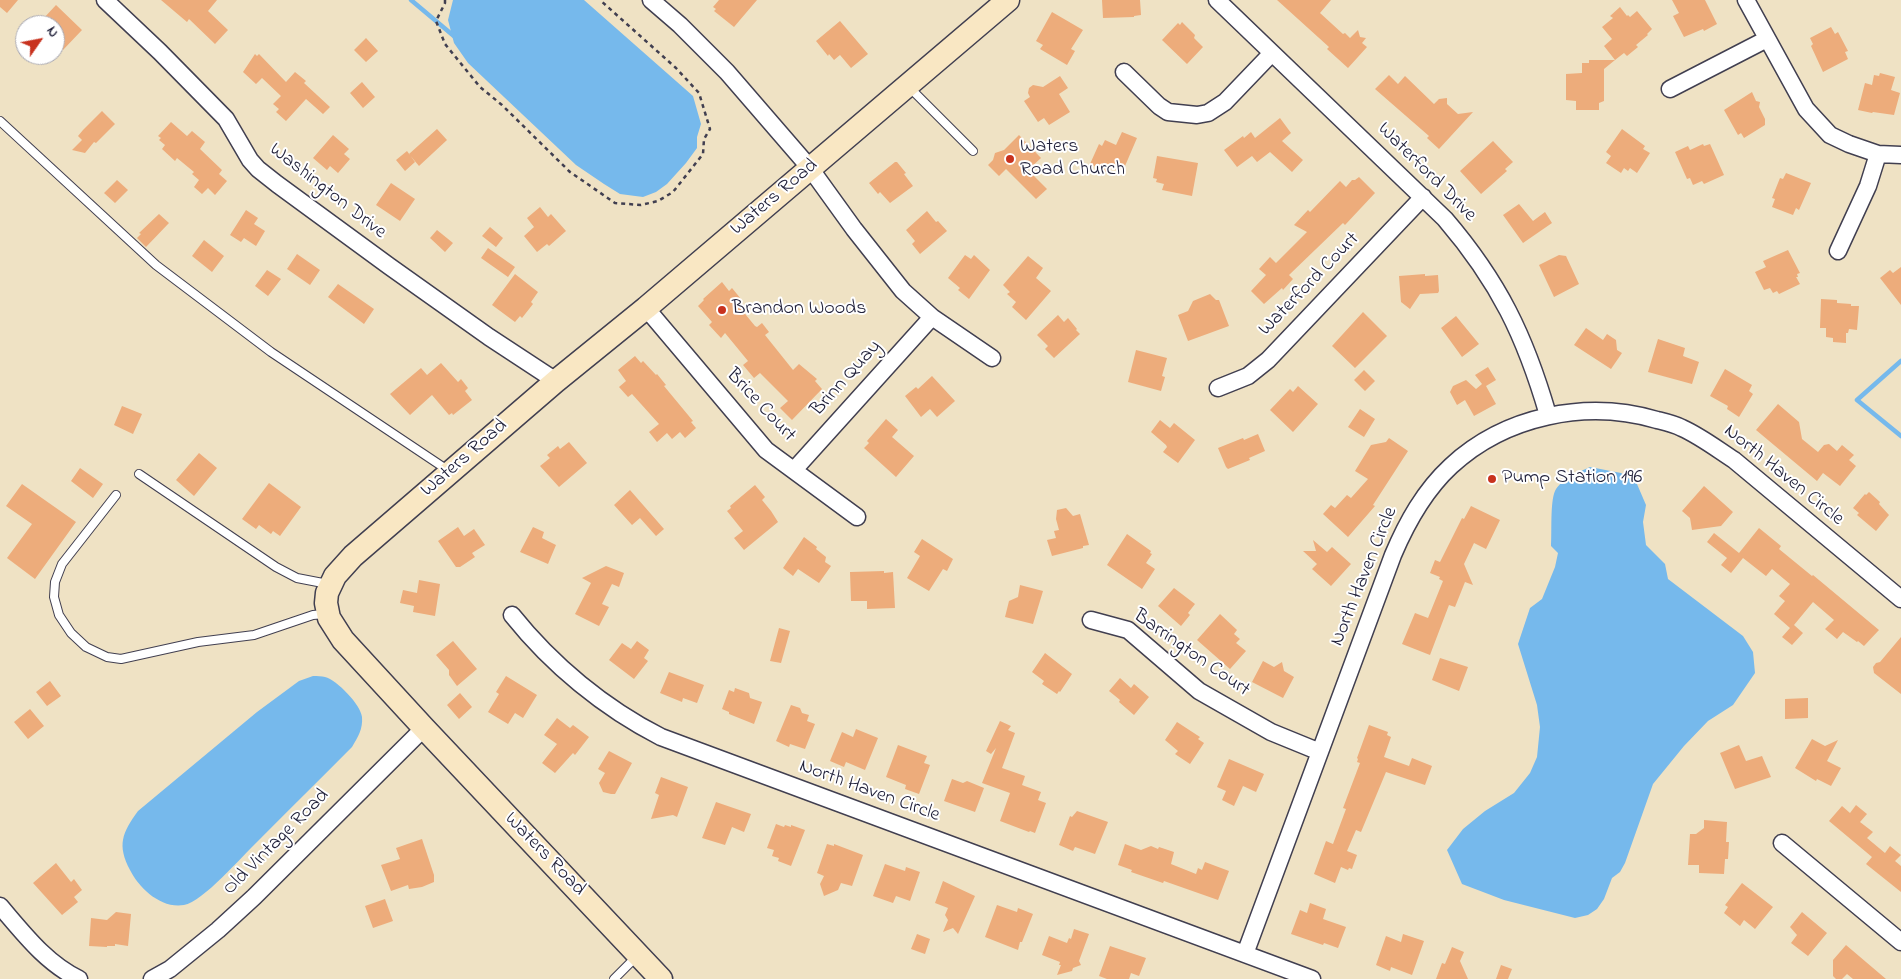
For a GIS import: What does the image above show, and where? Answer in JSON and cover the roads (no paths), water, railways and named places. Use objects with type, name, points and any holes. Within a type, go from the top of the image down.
[{"type":"street","name":"Washington Drive","points":[[105,0],[226,119],[250,160],[258,169],[388,266],[489,337],[556,381]]},
{"type":"street","points":[[651,0],[680,25],[727,72],[810,168],[854,229],[903,291],[932,317],[992,358]]},
{"type":"street","name":"Waters Road","points":[[661,979],[343,640],[335,628],[326,603],[330,584],[352,556],[556,381],[646,308],[1008,0]]},
{"type":"street","name":"Waterford Drive","points":[[1217,0],[1423,197],[1445,219],[1470,249],[1493,282],[1514,321],[1531,361],[1548,415]]},
{"type":"street","points":[[1746,0],[1806,109],[1819,124],[1830,134],[1848,144],[1878,154],[1901,155]]},
{"type":"street","points":[[1670,89],[1767,39]]},
{"type":"street","points":[[1124,72],[1164,109],[1175,114],[1198,115],[1208,113],[1225,102],[1272,52]]},
{"type":"street","points":[[1838,251],[1868,186],[1878,154]]},
{"type":"street","name":"Waterford Court","points":[[1218,388],[1248,376],[1268,360],[1423,197]]},
{"type":"street","name":"Brice Court","points":[[646,308],[766,450],[857,517]]},
{"type":"street","name":"Brinn Quay","points":[[794,470],[932,317]]},
{"type":"street","name":"North Haven Circle","points":[[1245,954],[1393,554],[1416,508],[1428,491],[1462,457],[1498,435],[1521,424],[1548,415],[1598,411],[1640,415],[1681,427],[1734,460],[1901,599]]},
{"type":"street","name":"North Haven Circle","points":[[512,615],[522,628],[579,684],[606,705],[661,737],[1312,979]]},
{"type":"street","name":"Barrington Court","points":[[1091,620],[1128,630],[1200,691],[1271,732],[1320,752]]},
{"type":"street","name":"Old Vintage Road","points":[[152,979],[170,969],[218,930],[254,897],[424,728]]},
{"type":"street","points":[[1782,843],[1901,942]]},
{"type":"street","points":[[0,906],[30,941],[54,964],[79,979]]},
{"type":"lane","points":[[908,85],[973,151]]},
{"type":"lane","points":[[0,122],[156,266],[271,352],[450,472]]},
{"type":"lane","points":[[139,474],[276,567],[298,578],[330,584]]},
{"type":"lane","points":[[116,495],[62,564],[54,582],[54,597],[59,615],[71,633],[86,646],[107,657],[121,660],[198,642],[254,636],[313,615],[329,614]]},
{"type":"lane","points":[[614,979],[638,954]]},
{"type":"water","points":[[453,0],[584,0],[693,96],[701,124],[697,137],[697,148],[667,184],[656,192],[643,197],[620,194],[576,165],[468,63],[454,43],[448,20]]},
{"type":"water","points":[[1590,467],[1621,473],[1637,484],[1646,505],[1643,522],[1646,545],[1665,564],[1668,579],[1743,636],[1753,652],[1755,673],[1733,705],[1708,721],[1684,746],[1653,784],[1625,863],[1620,872],[1612,878],[1604,899],[1597,909],[1588,915],[1575,918],[1504,900],[1462,884],[1447,850],[1463,829],[1485,811],[1514,793],[1530,773],[1537,757],[1540,727],[1537,705],[1518,644],[1530,608],[1542,599],[1555,567],[1558,553],[1551,546],[1553,496],[1555,491],[1566,479]]},
{"type":"water","points":[[313,676],[325,677],[336,683],[348,694],[361,712],[361,729],[352,747],[222,878],[201,896],[184,905],[175,905],[167,904],[152,896],[134,877],[124,853],[123,839],[125,833],[138,811],[257,712],[299,681]]},
{"type":"waterway","points":[[411,0],[455,37]]},
{"type":"waterway","points":[[1901,361],[1857,400],[1901,436]]},
{"type":"place","name":"Waters Road Church","points":[[1010,159]]},
{"type":"place","name":"Brandon Woods","points":[[722,310]]},
{"type":"place","name":"Pump Station 196","points":[[1492,479]]}]
